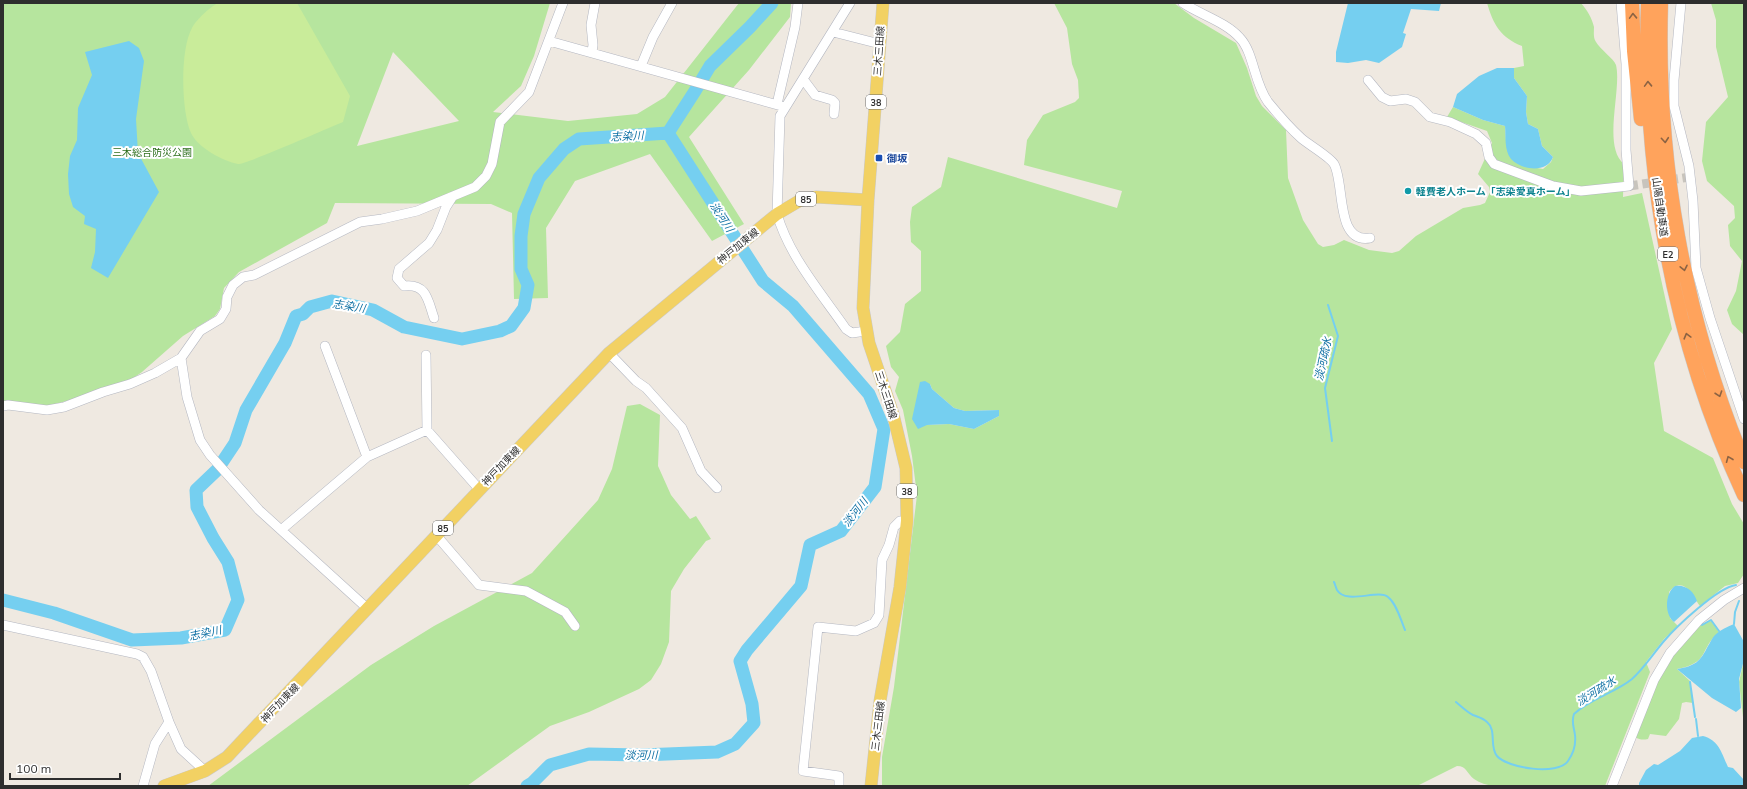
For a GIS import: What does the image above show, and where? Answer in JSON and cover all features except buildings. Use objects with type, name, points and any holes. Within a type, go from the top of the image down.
[{"type":"highway","points":[[1632,3],[1638,89],[1648,172],[1657,223],[1675,289]]},
{"type":"highway","name":"山陽自動車道","points":[[1648,3],[1648,79],[1652,146],[1664,233],[1675,289],[1704,394],[1722,444],[1744,495]]},
{"type":"highway","name":"山陽自動車道","points":[[1661,3],[1661,83],[1669,179],[1685,272],[1706,357],[1727,419],[1744,462]]},
{"type":"highway","points":[[1661,83],[1666,51],[1667,3]]},
{"type":"main road","name":"三木三田線","points":[[871,786],[880,701],[900,587],[907,521],[906,468],[893,414],[866,331],[863,308],[868,200],[883,3]]},
{"type":"main road","name":"神戸加東線","points":[[164,786],[205,771],[232,752],[609,353],[719,261],[777,214],[799,201],[816,197],[868,200]]},
{"type":"street","points":[[3,406],[8,405],[47,410],[64,407],[103,392],[130,384],[155,373],[181,358],[200,331],[220,318],[226,309],[227,297],[233,285],[243,276],[254,275],[360,222],[382,219],[417,211],[475,187],[486,176],[492,164],[500,122],[529,92],[563,3]]},
{"type":"street","points":[[592,52],[593,44],[591,25],[595,3]]},
{"type":"street","points":[[641,66],[653,37],[672,3]]},
{"type":"street","points":[[798,3],[781,105],[777,214],[780,225],[799,261],[846,329],[852,333],[866,331]]},
{"type":"street","points":[[781,105],[803,79],[850,3]]},
{"type":"street","points":[[1183,3],[1227,27],[1240,38],[1246,46],[1259,87],[1268,101],[1299,137],[1313,149],[1328,157],[1334,165],[1339,180],[1344,220],[1347,227],[1359,237],[1370,238]]},
{"type":"street","points":[[1368,80],[1382,97],[1390,101],[1406,99],[1415,102],[1430,118],[1450,122],[1476,134],[1486,143],[1489,157],[1494,164],[1553,186],[1581,191],[1629,186],[1626,150],[1626,64],[1621,3]]},
{"type":"street","points":[[1681,3],[1674,80],[1674,106],[1689,166],[1693,201],[1696,268],[1710,318],[1744,419]]},
{"type":"street","points":[[833,32],[880,44]]},
{"type":"street","points":[[549,41],[781,105]]},
{"type":"street","points":[[803,79],[815,95],[832,100],[835,103],[834,114]]},
{"type":"street","points":[[434,318],[427,295],[420,287],[412,285],[404,286],[397,278],[399,269],[429,243],[437,230],[446,207],[453,196]]},
{"type":"street","points":[[325,346],[367,457]]},
{"type":"street","points":[[609,353],[636,381],[646,388],[682,428],[701,471],[717,488]]},
{"type":"street","points":[[426,355],[427,430],[479,489]]},
{"type":"street","points":[[181,358],[187,397],[200,440],[210,455],[259,510],[368,609]]},
{"type":"street","points":[[281,530],[367,457],[427,430]]},
{"type":"street","points":[[839,786],[839,776],[803,772],[818,627],[856,631],[874,623],[879,615],[882,560],[889,545],[894,527],[900,521],[907,521]]},
{"type":"street","points":[[436,535],[480,585],[526,591],[565,612],[575,626]]},
{"type":"street","points":[[1612,786],[1654,680],[1670,653],[1699,620],[1724,600],[1743,591]]},
{"type":"street","points":[[3,624],[137,654],[143,657],[151,671],[169,722],[181,749],[205,771]]},
{"type":"street","points":[[143,786],[155,744],[169,722]]},
{"type":"green space","name":"三木総合防災公園","points":[[3,3],[550,3],[534,56],[521,86],[493,112],[568,121],[637,114],[665,97],[739,3],[791,3],[790,17],[749,70],[689,137],[744,224],[712,241],[650,154],[575,181],[546,228],[548,298],[514,299],[512,213],[491,204],[335,203],[327,223],[239,272],[224,288],[220,309],[215,316],[183,336],[142,372],[129,381],[85,396],[48,406],[3,402]],"holes":[[[393,52],[459,121],[357,146]]]},
{"type":"green space","points":[[218,3],[297,3],[350,96],[343,122],[244,163],[238,164],[218,157],[199,144],[191,133],[185,110],[183,80],[185,50],[188,38],[194,25],[211,7]]},
{"type":"green space","points":[[1054,3],[1174,3],[1194,18],[1236,43],[1247,68],[1256,96],[1262,106],[1286,130],[1288,178],[1303,220],[1318,244],[1323,247],[1334,245],[1344,240],[1369,250],[1392,253],[1399,251],[1416,236],[1463,208],[1485,203],[1490,192],[1489,187],[1478,174],[1492,143],[1487,131],[1447,117],[1453,107],[1483,120],[1505,126],[1509,153],[1516,162],[1543,169],[1551,162],[1553,157],[1542,146],[1538,129],[1528,124],[1526,112],[1527,96],[1514,78],[1514,68],[1524,66],[1522,46],[1515,43],[1503,34],[1495,24],[1487,3],[1581,3],[1585,8],[1591,17],[1594,27],[1595,40],[1616,65],[1617,88],[1613,131],[1614,144],[1618,156],[1624,164],[1623,197],[1642,193],[1672,329],[1654,363],[1664,431],[1713,458],[1732,504],[1744,524],[1744,574],[1738,583],[1725,586],[1700,606],[1691,592],[1683,586],[1679,585],[1674,587],[1669,592],[1670,618],[1678,626],[1664,639],[1646,662],[1650,672],[1605,786],[1493,786],[1476,780],[1463,767],[1457,766],[1417,786],[882,786],[882,757],[894,687],[917,495],[912,456],[903,410],[895,391],[899,377],[891,367],[886,346],[900,332],[905,304],[921,291],[921,251],[911,242],[910,222],[912,207],[941,187],[948,157],[1117,208],[1122,191],[1024,165],[1027,140],[1043,115],[1075,102],[1079,98],[1078,80],[1072,64],[1067,28]],"holes":[[[930,384],[932,389],[954,408],[965,411],[999,410],[999,416],[974,429],[949,424],[927,425]]]},
{"type":"green space","points":[[1711,3],[1744,3],[1744,335],[1732,324],[1727,310],[1736,291],[1742,261],[1730,246],[1728,225],[1735,218],[1734,206],[1707,181],[1702,161],[1706,122],[1728,97],[1716,47],[1716,20]]},
{"type":"green space","points":[[640,404],[660,415],[658,466],[671,495],[690,519],[696,516],[711,539],[706,541],[684,569],[671,591],[669,642],[661,664],[651,680],[639,689],[589,712],[550,726],[467,786],[208,786],[371,665],[434,626],[532,573],[598,500],[612,469],[627,406]]},
{"type":"green space","points":[[1711,621],[1719,632],[1713,638],[1703,655],[1695,663],[1677,669],[1690,681],[1693,703],[1682,703],[1679,719],[1666,736],[1650,734],[1648,739],[1638,739],[1635,737],[1656,684],[1675,651],[1700,624],[1702,625]]},
{"type":"green space","points":[[1744,660],[1744,726],[1739,682]]},
{"type":"water","points":[[1348,3],[1441,3],[1439,11],[1411,9],[1403,33],[1406,34],[1402,47],[1379,63],[1366,60],[1348,63],[1336,62],[1336,52]]},
{"type":"water","points":[[129,41],[139,48],[144,61],[136,119],[138,153],[159,192],[108,278],[91,268],[95,252],[96,229],[84,224],[85,216],[73,207],[69,194],[68,174],[70,156],[77,140],[78,108],[92,75],[85,52]]},
{"type":"water","points":[[1497,68],[1514,68],[1514,78],[1527,96],[1526,112],[1528,124],[1538,129],[1542,146],[1553,157],[1545,166],[1540,168],[1527,168],[1515,163],[1507,152],[1505,126],[1483,120],[1453,107],[1457,94],[1479,76]]},
{"type":"water","points":[[925,381],[930,384],[932,389],[954,408],[965,411],[999,410],[999,416],[974,429],[949,424],[927,425],[918,429],[912,419],[920,382]]},
{"type":"water","points":[[1675,586],[1682,586],[1689,589],[1696,597],[1697,601],[1674,622],[1667,609],[1667,604],[1669,593]]},
{"type":"water","points":[[1734,624],[1744,642],[1744,660],[1739,679],[1741,708],[1736,712],[1712,698],[1677,669],[1693,665],[1702,656],[1715,635],[1721,630]]},
{"type":"water","points":[[1703,736],[1716,744],[1728,767],[1733,768],[1744,780],[1744,786],[1639,786],[1639,783],[1646,770],[1654,764],[1658,765],[1680,751],[1692,738]]},
{"type":"waterway","name":"志染川","points":[[668,133],[710,66],[772,3]]},
{"type":"waterway","name":"志染川","points":[[3,600],[54,613],[132,640],[181,638],[225,630],[238,600],[228,562],[213,538],[197,507],[196,490],[217,470],[235,443],[246,410],[285,343],[296,316],[303,314],[310,307],[332,301],[373,310],[404,327],[462,339],[500,331],[511,326],[524,308],[528,285],[521,269],[521,236],[524,214],[539,178],[564,149],[579,139],[668,133]]},
{"type":"waterway","name":"淡河川","points":[[527,786],[550,765],[589,754],[642,755],[717,752],[735,744],[754,723],[752,704],[740,661],[747,650],[801,586],[810,545],[841,531],[875,487],[884,429],[869,394],[793,306],[763,281],[668,133]]},
{"type":"waterway","name":"淡河疏水","points":[[1328,305],[1338,336],[1325,388],[1332,441]]},
{"type":"waterway","name":"淡河疏水","points":[[1334,582],[1337,590],[1341,594],[1347,596],[1383,595],[1388,597],[1396,608],[1405,630]]},
{"type":"waterway","name":"淡河疏水","points":[[1456,702],[1473,715],[1484,720],[1490,725],[1492,729],[1493,748],[1497,756],[1503,760],[1511,764],[1532,769],[1562,766],[1570,758],[1575,745],[1573,722],[1574,714],[1581,708],[1632,679],[1664,641],[1698,608],[1728,587],[1736,585]]},
{"type":"waterway","points":[[1734,624],[1735,612],[1739,601]]},
{"type":"waterway","points":[[1702,624],[1711,620],[1719,631]]},
{"type":"waterway","points":[[1690,682],[1695,717]]},
{"type":"waterway","points":[[1696,719],[1698,736]]},
{"type":"tunnel","points":[[1629,186],[1690,177]]},
{"type":"place","name":"御坂","points":[[879,158]]},
{"type":"place","name":"軽費老人ホーム「志染愛真ホーム」","points":[[1408,191]]}]
